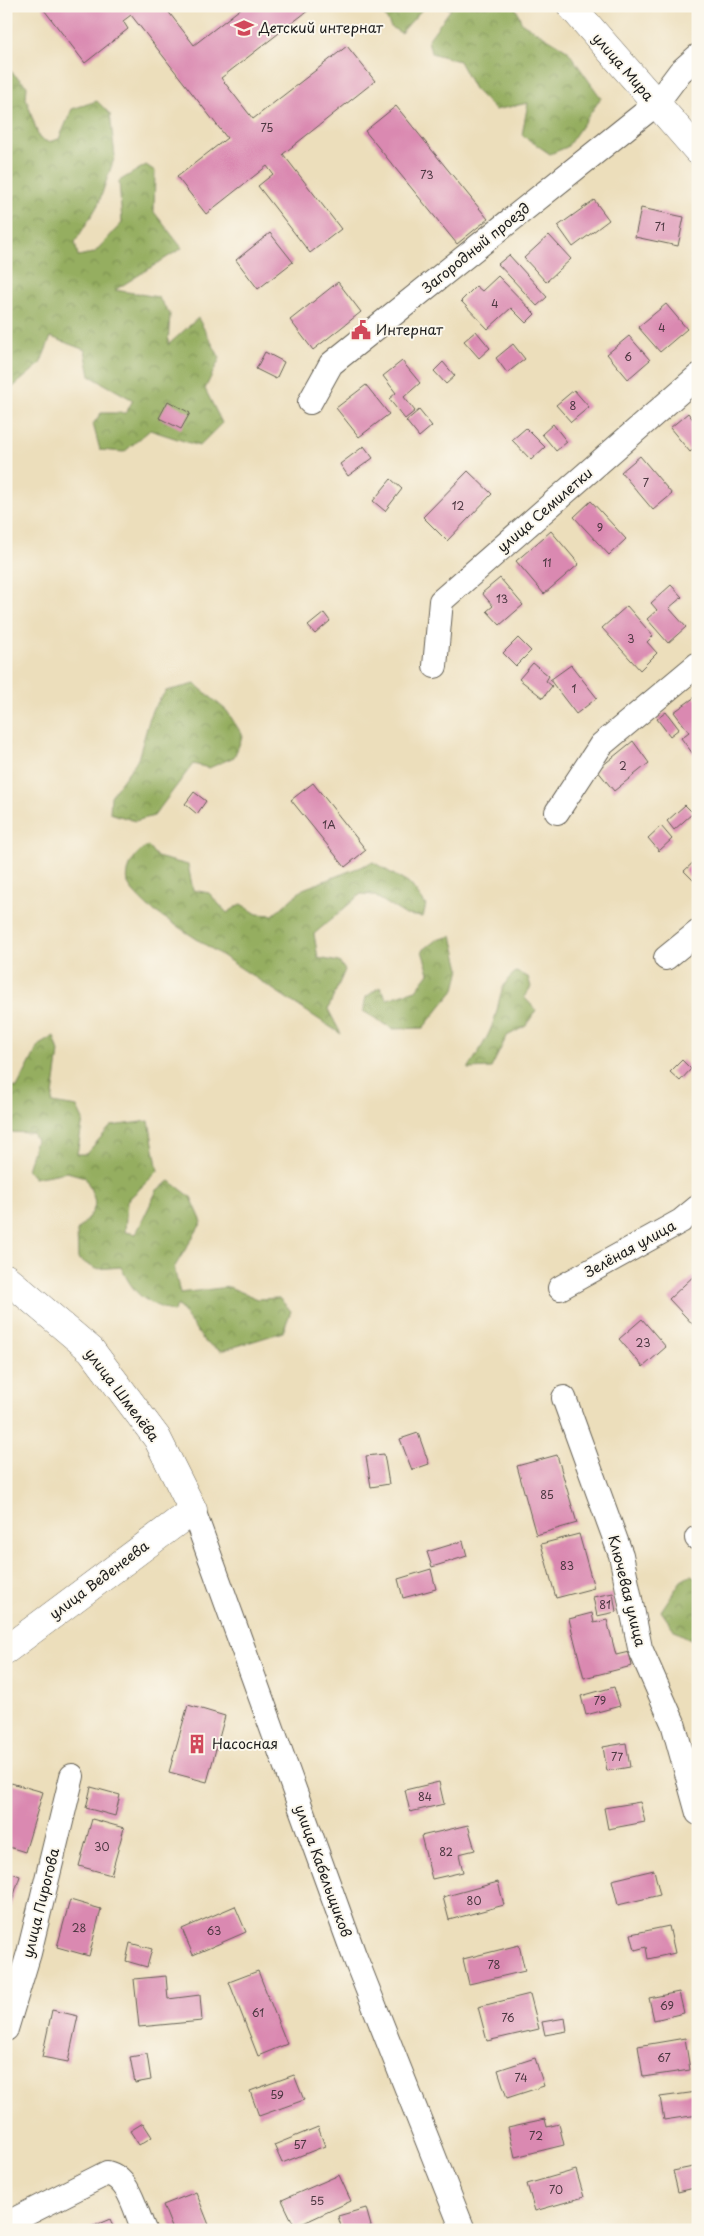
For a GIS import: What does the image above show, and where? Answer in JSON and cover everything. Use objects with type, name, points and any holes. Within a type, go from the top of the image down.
[{"type":"main road","name":"улица Мира","points":[[571,6],[698,151]]},
{"type":"main road","name":"улица Шмелёва","points":[[6,1278],[91,1350],[157,1438],[193,1510]]},
{"type":"main road","name":"улица Веденеева","points":[[6,1650],[193,1510]]},
{"type":"street","name":"улица Мира","points":[[656,104],[680,72],[698,56]]},
{"type":"street","name":"Загородный проезд","points":[[310,402],[331,364],[656,104]]},
{"type":"street","name":"улица Семилетки","points":[[435,666],[441,601],[698,376]]},
{"type":"street","points":[[557,812],[601,745],[698,664]]},
{"type":"street","points":[[666,958],[698,932]]},
{"type":"street","name":"Зелёная улица","points":[[560,1288],[681,1221],[698,1207]]},
{"type":"street","name":"Ключевая улица","points":[[564,1398],[621,1555],[640,1648],[673,1723],[698,1813]]},
{"type":"street","name":"улица Кабельщиков","points":[[193,1510],[354,1955],[463,2230]]},
{"type":"street","name":"улица Пирогова","points":[[6,2029],[29,1953],[72,1776]]},
{"type":"street","points":[[6,2224],[106,2174],[115,2175],[123,2182],[144,2230]]},
{"type":"green space","points":[[390,6],[425,6],[401,33],[391,27],[383,12]]},
{"type":"green space","points":[[443,6],[515,6],[522,23],[567,50],[601,98],[567,147],[550,154],[522,135],[528,103],[495,110],[474,89],[459,61],[431,53],[428,40],[451,9]]},
{"type":"green space","points":[[6,67],[27,86],[26,98],[39,138],[48,142],[59,139],[72,109],[97,101],[110,114],[115,156],[98,205],[75,242],[78,256],[94,253],[122,223],[119,181],[146,165],[155,171],[154,212],[182,248],[115,290],[158,297],[170,314],[168,345],[198,318],[220,358],[205,389],[222,423],[199,446],[150,430],[124,452],[100,450],[93,424],[101,413],[126,413],[133,400],[90,376],[85,350],[51,337],[40,364],[6,393]]},
{"type":"green space","points":[[195,684],[227,711],[243,736],[234,757],[209,768],[193,764],[154,816],[135,821],[110,813],[111,796],[138,759],[152,710],[166,691]]},
{"type":"green space","points":[[148,846],[157,857],[188,865],[193,890],[209,893],[227,913],[241,904],[257,914],[273,915],[303,889],[373,862],[411,885],[426,905],[423,917],[406,915],[373,895],[361,894],[314,934],[318,958],[339,962],[345,970],[328,1009],[341,1034],[148,907],[129,886],[128,875],[131,863],[135,857]]},
{"type":"green space","points":[[452,936],[460,969],[455,989],[423,1028],[393,1029],[363,1011],[366,997],[380,987],[387,999],[416,990],[429,973],[422,951],[436,940]]},
{"type":"green space","points":[[516,972],[528,977],[531,987],[524,997],[536,1010],[526,1026],[507,1036],[491,1068],[468,1069],[489,1033],[503,988],[510,977]]},
{"type":"green space","points":[[54,1036],[59,1052],[52,1103],[77,1107],[83,1120],[77,1154],[86,1154],[111,1126],[149,1121],[158,1171],[127,1201],[125,1232],[136,1234],[157,1190],[170,1181],[191,1197],[202,1222],[174,1268],[180,1293],[229,1287],[258,1299],[279,1298],[291,1311],[283,1332],[221,1351],[205,1342],[178,1305],[173,1312],[147,1301],[141,1296],[131,1285],[121,1267],[96,1269],[78,1259],[77,1231],[90,1216],[95,1206],[93,1195],[85,1177],[67,1172],[34,1178],[27,1170],[36,1140],[32,1133],[6,1132],[6,1085],[17,1088],[39,1045]]},
{"type":"green space","points":[[691,1575],[698,1579],[696,1642],[675,1631],[661,1611],[681,1581]]},
{"type":"building","points":[[41,6],[111,6],[114,10],[118,6],[164,6],[194,45],[244,6],[314,6],[221,78],[253,119],[347,46],[375,81],[283,154],[341,229],[310,253],[258,186],[273,174],[267,166],[206,214],[177,177],[227,138],[131,15],[123,21],[128,29],[85,63]]},
{"type":"building","points":[[396,106],[488,219],[457,244],[365,131]]},
{"type":"building","points":[[594,200],[609,220],[573,247],[558,226]]},
{"type":"building","points":[[641,208],[684,217],[678,246],[635,237]]},
{"type":"building","points":[[270,233],[293,262],[258,289],[236,260]]},
{"type":"building","points":[[549,235],[571,259],[546,282],[524,258]]},
{"type":"building","points":[[509,255],[547,297],[537,306],[498,264]]},
{"type":"building","points":[[498,276],[535,314],[526,323],[511,308],[488,329],[461,301],[476,286],[482,291]]},
{"type":"building","points":[[338,282],[361,312],[313,350],[290,320]]},
{"type":"building","points":[[666,304],[687,329],[660,352],[638,327]]},
{"type":"building","points":[[476,331],[490,348],[479,358],[464,341]]},
{"type":"building","points":[[629,336],[650,360],[628,379],[607,354]]},
{"type":"building","points":[[513,344],[525,359],[507,373],[496,358]]},
{"type":"building","points":[[265,352],[284,362],[276,379],[256,369]]},
{"type":"building","points":[[402,361],[420,383],[404,397],[415,411],[405,419],[389,399],[396,393],[383,376]]},
{"type":"building","points":[[443,362],[455,376],[446,384],[434,371]]},
{"type":"building","points":[[366,385],[389,414],[359,437],[336,408]]},
{"type":"building","points":[[574,390],[589,407],[571,422],[556,405]]},
{"type":"building","points":[[168,401],[190,413],[181,429],[159,418]]},
{"type":"building","points":[[419,410],[432,426],[419,437],[406,421]]},
{"type":"building","points":[[688,413],[698,426],[698,446],[690,452],[670,428]]},
{"type":"building","points":[[553,424],[567,442],[556,451],[542,434]]},
{"type":"building","points":[[526,428],[545,447],[531,460],[512,440]]},
{"type":"building","points":[[364,446],[373,458],[348,476],[340,464]]},
{"type":"building","points":[[640,456],[672,494],[653,510],[621,472]]},
{"type":"building","points":[[468,471],[492,494],[447,541],[423,517]]},
{"type":"building","points":[[391,479],[402,489],[385,511],[373,501]]},
{"type":"building","points":[[591,501],[626,539],[609,555],[574,517]]},
{"type":"building","points":[[551,531],[579,564],[544,594],[516,561]]},
{"type":"building","points":[[500,578],[523,605],[500,625],[487,611],[493,606],[482,593]]},
{"type":"building","points":[[671,585],[682,597],[669,608],[686,627],[668,643],[647,619],[657,610],[651,603]]},
{"type":"building","points":[[627,606],[653,636],[647,642],[657,653],[640,670],[602,628]]},
{"type":"building","points":[[324,613],[330,621],[315,634],[308,626]]},
{"type":"building","points":[[518,638],[531,651],[516,666],[503,653]]},
{"type":"building","points":[[533,663],[549,676],[546,681],[552,686],[543,698],[519,679]]},
{"type":"building","points":[[571,665],[597,698],[576,714],[550,680]]},
{"type":"building","points":[[695,697],[698,701],[698,750],[693,754],[681,738],[689,732],[674,712]]},
{"type":"building","points":[[666,712],[679,729],[670,736],[657,719]]},
{"type":"building","points":[[633,741],[649,763],[614,791],[597,770]]},
{"type":"building","points":[[313,783],[366,850],[345,867],[291,800]]},
{"type":"building","points":[[194,792],[206,801],[197,814],[185,804]]},
{"type":"building","points":[[685,805],[693,813],[674,830],[667,821]]},
{"type":"building","points":[[661,826],[672,839],[659,851],[648,838]]},
{"type":"building","points":[[698,858],[698,885],[684,871]]},
{"type":"building","points":[[682,1060],[691,1069],[680,1081],[670,1072]]},
{"type":"building","points":[[698,1272],[698,1330],[669,1299]]},
{"type":"building","points":[[642,1319],[666,1347],[643,1367],[619,1339]]},
{"type":"building","points":[[418,1433],[429,1464],[412,1470],[400,1439]]},
{"type":"building","points":[[384,1454],[389,1484],[371,1487],[366,1456]]},
{"type":"building","points":[[557,1455],[577,1523],[536,1535],[517,1466]]},
{"type":"building","points":[[579,1534],[594,1588],[556,1598],[541,1544]]},
{"type":"building","points":[[463,1541],[467,1556],[432,1567],[427,1552]]},
{"type":"building","points":[[431,1569],[436,1589],[403,1598],[398,1579]]},
{"type":"building","points":[[613,1593],[616,1612],[597,1616],[593,1597]]},
{"type":"building","points":[[592,1613],[594,1623],[607,1620],[616,1655],[629,1652],[632,1666],[584,1678],[569,1619]]},
{"type":"building","points":[[614,1687],[620,1706],[586,1715],[581,1696]]},
{"type":"building","name":"Насосная","points":[[188,1705],[225,1716],[207,1782],[169,1772]]},
{"type":"building","points":[[626,1743],[630,1767],[607,1771],[603,1747]]},
{"type":"building","points":[[439,1782],[444,1804],[410,1812],[405,1790]]},
{"type":"building","points":[[11,1783],[43,1792],[25,1852],[6,1846],[6,1799]]},
{"type":"building","points":[[91,1787],[120,1795],[115,1816],[86,1808]]},
{"type":"building","points":[[640,1802],[645,1822],[608,1829],[604,1808]]},
{"type":"building","points":[[92,1819],[124,1828],[111,1875],[79,1866]]},
{"type":"building","points":[[468,1825],[475,1850],[459,1854],[463,1872],[432,1879],[421,1836]]},
{"type":"building","points":[[654,1870],[660,1895],[618,1905],[612,1880]]},
{"type":"building","points":[[6,1871],[20,1876],[7,1917],[6,1917]]},
{"type":"building","points":[[498,1882],[504,1905],[449,1920],[443,1897]]},
{"type":"building","points":[[70,1900],[101,1909],[89,1956],[57,1947]]},
{"type":"building","points":[[235,1906],[246,1932],[193,1955],[182,1929]]},
{"type":"building","points":[[669,1926],[675,1953],[648,1959],[646,1947],[635,1950],[631,1934]]},
{"type":"building","points":[[130,1943],[152,1949],[147,1967],[126,1961]]},
{"type":"building","points":[[519,1945],[525,1971],[469,1984],[463,1959]]},
{"type":"building","points":[[258,1971],[287,2044],[258,2056],[229,1982]]},
{"type":"building","points":[[166,1976],[168,1999],[200,1995],[202,2021],[139,2027],[134,1979]]},
{"type":"building","points":[[679,1992],[684,2013],[654,2020],[649,1998]]},
{"type":"building","points":[[530,1994],[539,2029],[487,2041],[478,2007]]},
{"type":"building","points":[[52,2010],[78,2016],[68,2062],[42,2057]]},
{"type":"building","points":[[565,2018],[567,2031],[545,2035],[542,2022]]},
{"type":"building","points":[[685,2038],[690,2070],[643,2077],[638,2046]]},
{"type":"building","points":[[147,2054],[151,2080],[135,2083],[130,2057]]},
{"type":"building","points":[[535,2058],[544,2086],[507,2098],[498,2070]]},
{"type":"building","points":[[294,2075],[304,2100],[259,2116],[250,2091]]},
{"type":"building","points":[[697,2092],[698,2115],[664,2120],[660,2097]]},
{"type":"building","points":[[545,2119],[547,2127],[559,2124],[564,2145],[515,2157],[508,2127]]},
{"type":"building","points":[[143,2123],[152,2137],[139,2145],[130,2131]]},
{"type":"building","points":[[318,2127],[325,2146],[282,2163],[274,2145]]},
{"type":"building","points":[[698,2166],[698,2187],[678,2192],[673,2171]]},
{"type":"building","points":[[576,2170],[584,2197],[535,2211],[527,2184]]},
{"type":"building","points":[[339,2175],[351,2201],[295,2227],[282,2200]]},
{"type":"building","points":[[196,2192],[211,2230],[173,2230],[163,2205]]},
{"type":"building","points":[[366,2208],[371,2226],[361,2230],[342,2230],[338,2216]]},
{"type":"building","points":[[110,2219],[115,2230],[84,2230]]},
{"type":"place","name":"Детский интернат","points":[[244,28]]},
{"type":"place","name":"Интернат","points":[[361,330]]},
{"type":"place","name":"Насосная","points":[[197,1744]]}]
